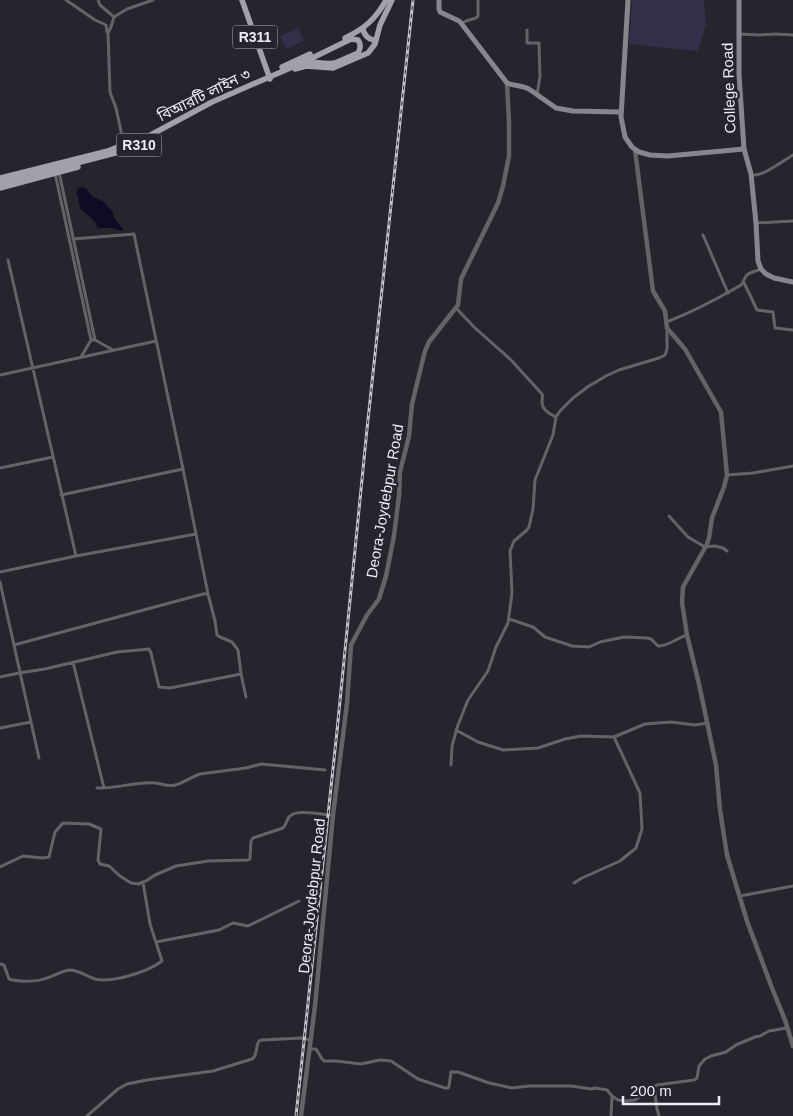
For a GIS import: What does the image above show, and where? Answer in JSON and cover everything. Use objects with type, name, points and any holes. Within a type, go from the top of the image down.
[{"type":"main road","name":"R311","points":[[242,0],[269,77]]},
{"type":"main road","name":"R310","points":[[0,188],[57,173],[130,150],[194,114],[363,28],[382,8],[386,0]]},
{"type":"main road","name":"R310","points":[[0,178],[108,151],[124,145],[210,99],[269,77],[306,66],[333,68],[362,56],[368,53],[375,44],[380,25],[392,0]]},
{"type":"main road","points":[[440,0],[438,9],[440,12],[461,23],[507,83],[524,87],[556,108],[564,110],[621,112]]},
{"type":"main road","points":[[628,0],[621,122],[624,137],[629,144],[635,150],[650,155],[668,156],[744,150]]},
{"type":"main road","name":"College Road","points":[[739,0],[739,74],[744,150],[751,174],[758,261],[761,269]]},
{"type":"main road","points":[[363,28],[366,37],[376,40]]},
{"type":"main road","points":[[350,35],[358,36],[363,41],[365,48],[362,56]]},
{"type":"main road","name":"বিআরটি লাইন ৩","points":[[0,184],[119,152],[192,112],[325,51],[352,39],[358,40],[360,43],[358,53],[335,64],[304,62]]},
{"type":"main road","points":[[325,51],[323,57],[328,64]]},
{"type":"main road","points":[[761,269],[774,278],[793,282]]},
{"type":"street","points":[[66,0],[95,20],[106,25],[108,33],[110,92],[116,108],[124,145]]},
{"type":"street","points":[[98,0],[100,5],[114,17]]},
{"type":"street","points":[[108,33],[114,17],[126,9],[153,0]]},
{"type":"street","points":[[461,23],[478,16],[478,0]]},
{"type":"street","points":[[527,30],[527,42],[539,43],[540,77],[537,94]]},
{"type":"street","points":[[739,34],[793,35]]},
{"type":"street","name":"Deora-Joydebpur Road","points":[[301,1116],[333,815],[347,703],[351,645],[379,599],[386,576],[394,536],[400,472],[409,436],[412,404],[425,351],[429,342],[456,308],[460,298],[461,279],[498,203],[505,178],[509,156],[507,83]]},
{"type":"street","points":[[451,765],[452,746],[456,730],[468,700],[488,671],[496,646],[510,619],[512,593],[510,551],[514,541],[529,527],[533,509],[535,480],[553,435],[556,417],[573,398],[589,386],[619,370],[659,358],[665,355],[667,349],[665,311],[653,292],[635,150]]},
{"type":"street","points":[[751,174],[756,175],[764,172],[793,155]]},
{"type":"street","points":[[57,173],[73,239],[93,340],[80,357]]},
{"type":"street","points":[[57,173],[93,340]]},
{"type":"street","points":[[756,223],[793,222]]},
{"type":"street","points":[[73,239],[134,234],[217,635],[232,642],[238,650],[246,697]]},
{"type":"street","points":[[703,234],[728,293]]},
{"type":"street","points":[[8,260],[76,556]]},
{"type":"street","points":[[666,322],[686,315],[728,293],[744,283],[748,274],[761,269]]},
{"type":"street","points":[[744,283],[757,310],[773,312],[775,328],[793,330]]},
{"type":"street","points":[[456,308],[511,360],[542,394],[542,404],[546,411],[556,417]]},
{"type":"street","points":[[667,328],[685,349],[721,412],[726,475],[724,487],[712,518],[709,538],[683,587],[682,602],[687,635],[716,765],[722,829],[727,855],[760,957],[793,1046]]},
{"type":"street","points":[[93,340],[113,350]]},
{"type":"street","points":[[0,374],[156,341]]},
{"type":"street","points":[[0,468],[52,457]]},
{"type":"street","points":[[726,475],[753,473],[793,466]]},
{"type":"street","points":[[61,495],[183,469]]},
{"type":"street","points":[[669,516],[688,537],[705,547],[715,546],[727,551]]},
{"type":"street","points":[[0,572],[196,534]]},
{"type":"street","points":[[0,582],[39,758]]},
{"type":"street","points":[[14,645],[208,594]]},
{"type":"street","points":[[510,619],[533,627],[544,637],[572,646],[589,647],[624,637],[652,639],[658,646],[663,647],[679,637],[687,635]]},
{"type":"street","points":[[0,677],[45,669],[117,652],[149,649],[159,687],[170,688],[241,674]]},
{"type":"street","points":[[73,662],[104,788]]},
{"type":"street","points":[[0,728],[31,722]]},
{"type":"street","points":[[456,730],[478,742],[503,750],[538,748],[581,736],[614,737],[645,724],[671,722],[696,725],[708,724]]},
{"type":"street","points":[[574,883],[620,860],[636,848],[642,829],[640,793],[614,737]]},
{"type":"street","points":[[97,788],[134,783],[174,785],[200,774],[246,768],[261,764],[325,770]]},
{"type":"street","points":[[0,868],[21,857],[43,858],[49,856],[55,832],[63,823],[89,824],[102,829],[98,860],[100,864],[110,866],[131,883],[143,882],[176,866],[208,861],[248,860],[250,859],[251,841],[253,838],[283,828],[286,826],[289,817],[294,814],[306,812],[333,815]]},
{"type":"street","points":[[0,964],[4,965],[10,980],[21,981],[45,980],[69,970],[74,970],[96,979],[114,979],[130,976],[158,964],[162,961],[150,924],[143,882]]},
{"type":"street","points":[[739,896],[793,886]]},
{"type":"street","points":[[156,942],[218,930],[233,923],[248,926],[299,901]]},
{"type":"street","points":[[309,1049],[316,1049],[324,1061],[361,1064],[380,1060],[390,1061],[418,1079],[445,1088],[449,1086],[452,1071],[512,1088],[571,1086],[607,1090],[618,1100],[626,1101],[635,1100],[657,1085],[694,1080],[697,1078],[699,1066],[705,1059],[726,1052],[736,1045],[769,1031],[787,1028]]},
{"type":"street","points":[[87,1116],[118,1088],[127,1084],[213,1071],[252,1059],[259,1041],[262,1040],[302,1038],[310,1040]]},
{"type":"street","points":[[654,1087],[659,1116]]},
{"type":"street","points":[[611,1116],[612,1096]]},
{"type":"shaded area","points":[[632,0],[704,0],[706,24],[698,51],[629,44]]},
{"type":"shaded area","points":[[299,28],[304,41],[286,49],[280,36]]},
{"type":"shaded area","points":[[80,187],[86,188],[92,196],[104,202],[112,211],[123,231],[98,228],[94,221],[80,208],[76,192]]},
{"type":"railway","points":[[296,1116],[413,0]]}]
